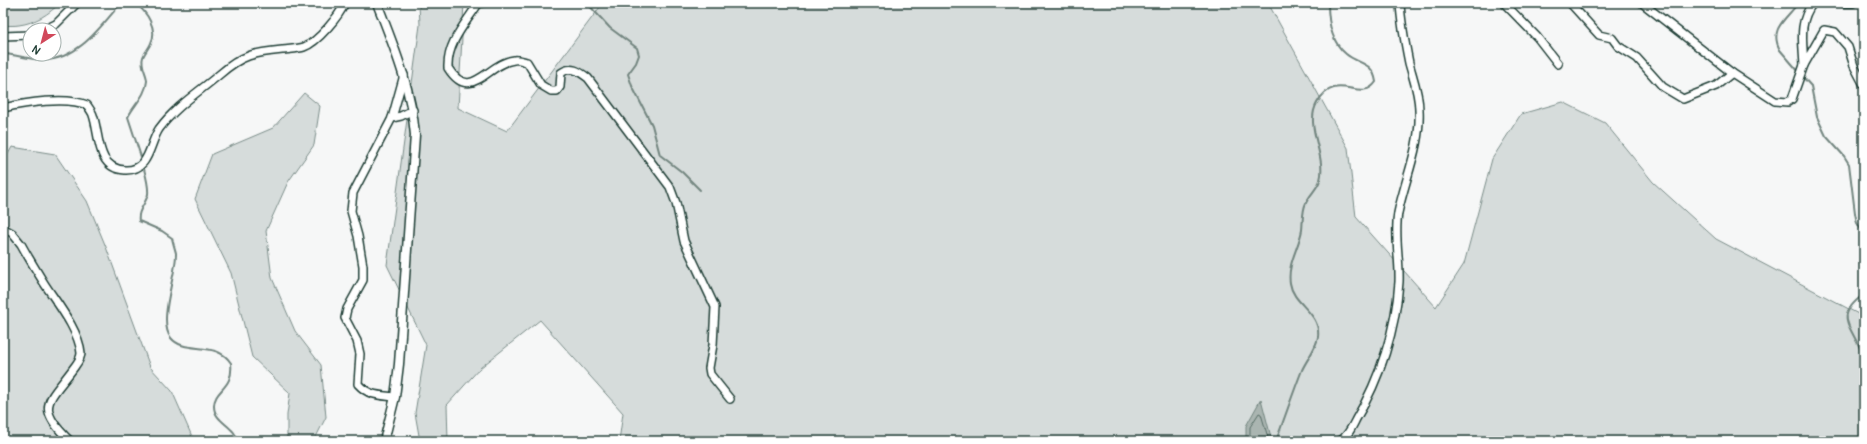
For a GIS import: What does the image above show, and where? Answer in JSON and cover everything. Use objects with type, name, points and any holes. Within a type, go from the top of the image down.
[{"type":"street","points":[[58,22],[78,3]]},
{"type":"street","points":[[3,108],[49,102],[81,103],[87,105],[93,115],[102,154],[107,164],[115,168],[126,170],[134,168],[140,166],[146,160],[158,130],[168,118],[226,68],[247,56],[259,52],[305,47],[319,37],[345,3]]},
{"type":"street","points":[[377,3],[404,73],[413,110],[415,135],[399,364],[395,397],[384,441]]},
{"type":"street","points":[[482,3],[478,4],[457,36],[448,58],[448,68],[460,82],[467,83],[474,82],[505,62],[515,59],[521,60],[526,62],[541,85],[551,92],[557,91],[560,87],[561,73],[564,70],[578,70],[588,78],[670,187],[676,203],[684,241],[715,307],[710,374],[730,399]]},
{"type":"street","points":[[1340,441],[1348,434],[1368,400],[1379,371],[1391,332],[1399,281],[1395,232],[1398,212],[1410,172],[1418,130],[1419,110],[1416,82],[1407,51],[1400,3]]},
{"type":"street","points":[[1504,3],[1537,37],[1558,64]]},
{"type":"street","points":[[1570,3],[1599,34],[1612,38],[1618,46],[1637,58],[1657,82],[1678,97],[1683,99],[1709,89],[1732,73]]},
{"type":"street","points":[[1642,3],[1732,73],[1775,101],[1788,102],[1792,99],[1804,65],[1824,30],[1835,32],[1848,46],[1854,66],[1864,85]]},
{"type":"street","points":[[1804,65],[1802,33],[1804,17],[1813,3]]},
{"type":"street","points":[[1844,3],[1852,3]]},
{"type":"street","points":[[3,36],[22,36]]},
{"type":"street","points":[[395,397],[365,391],[358,384],[360,354],[357,342],[345,318],[347,308],[362,280],[363,266],[358,236],[351,211],[353,193],[392,118],[404,73]]},
{"type":"street","points":[[392,118],[401,116],[413,110]]},
{"type":"street","points":[[3,228],[12,233],[21,244],[71,325],[80,347],[81,355],[78,362],[54,392],[48,403],[48,412],[51,421],[70,441]]},
{"type":"shaded area","points":[[3,3],[60,3],[51,11],[36,20],[30,22],[22,22],[22,24],[3,26]]},
{"type":"shaded area","points":[[419,3],[464,3],[458,108],[507,131],[603,3],[1268,3],[1348,148],[1356,217],[1436,307],[1464,264],[1492,159],[1521,114],[1563,102],[1605,123],[1653,182],[1716,239],[1864,317],[1864,441],[619,441],[623,413],[540,320],[480,368],[447,405],[448,441],[420,441],[415,413],[426,345],[387,265],[420,25]]},
{"type":"shaded area","points":[[304,93],[320,106],[314,145],[288,182],[266,231],[272,278],[295,331],[321,365],[326,417],[314,441],[287,441],[287,415],[290,393],[252,357],[231,273],[195,199],[212,154],[273,128]]},
{"type":"shaded area","points":[[12,147],[55,154],[87,201],[106,247],[150,367],[172,391],[194,441],[3,441],[3,163]]},
{"type":"water","points":[[1261,399],[1272,441],[1246,441],[1246,426]]},
{"type":"waterway","points":[[3,51],[7,54],[39,60],[56,58],[68,54],[88,40],[121,3]]},
{"type":"waterway","points":[[135,3],[144,11],[150,21],[153,32],[153,38],[142,60],[147,78],[146,86],[128,117],[142,160]]},
{"type":"waterway","points":[[587,3],[610,28],[637,48],[639,55],[636,63],[628,74],[632,86],[652,125],[660,155],[682,172],[700,190]]},
{"type":"waterway","points":[[1276,441],[1302,370],[1318,337],[1318,328],[1315,321],[1292,291],[1290,283],[1290,269],[1302,230],[1305,206],[1307,200],[1320,180],[1321,161],[1314,131],[1314,112],[1317,103],[1324,93],[1332,88],[1340,87],[1363,90],[1370,88],[1376,82],[1372,70],[1369,67],[1351,58],[1337,44],[1331,31],[1328,3]]},
{"type":"waterway","points":[[1798,3],[1781,24],[1776,35],[1780,50],[1799,72]]},
{"type":"waterway","points":[[1802,76],[1811,86],[1817,117],[1826,136],[1844,156],[1849,164],[1857,223],[1864,234]]},
{"type":"waterway","points":[[143,165],[148,194],[140,210],[139,221],[162,231],[172,238],[176,253],[167,309],[167,330],[171,338],[177,343],[184,346],[209,349],[225,356],[231,363],[230,378],[217,396],[214,406],[217,416],[233,431],[238,441]]},
{"type":"waterway","points":[[1864,294],[1851,306],[1847,316],[1849,327],[1859,346],[1864,360]]}]
